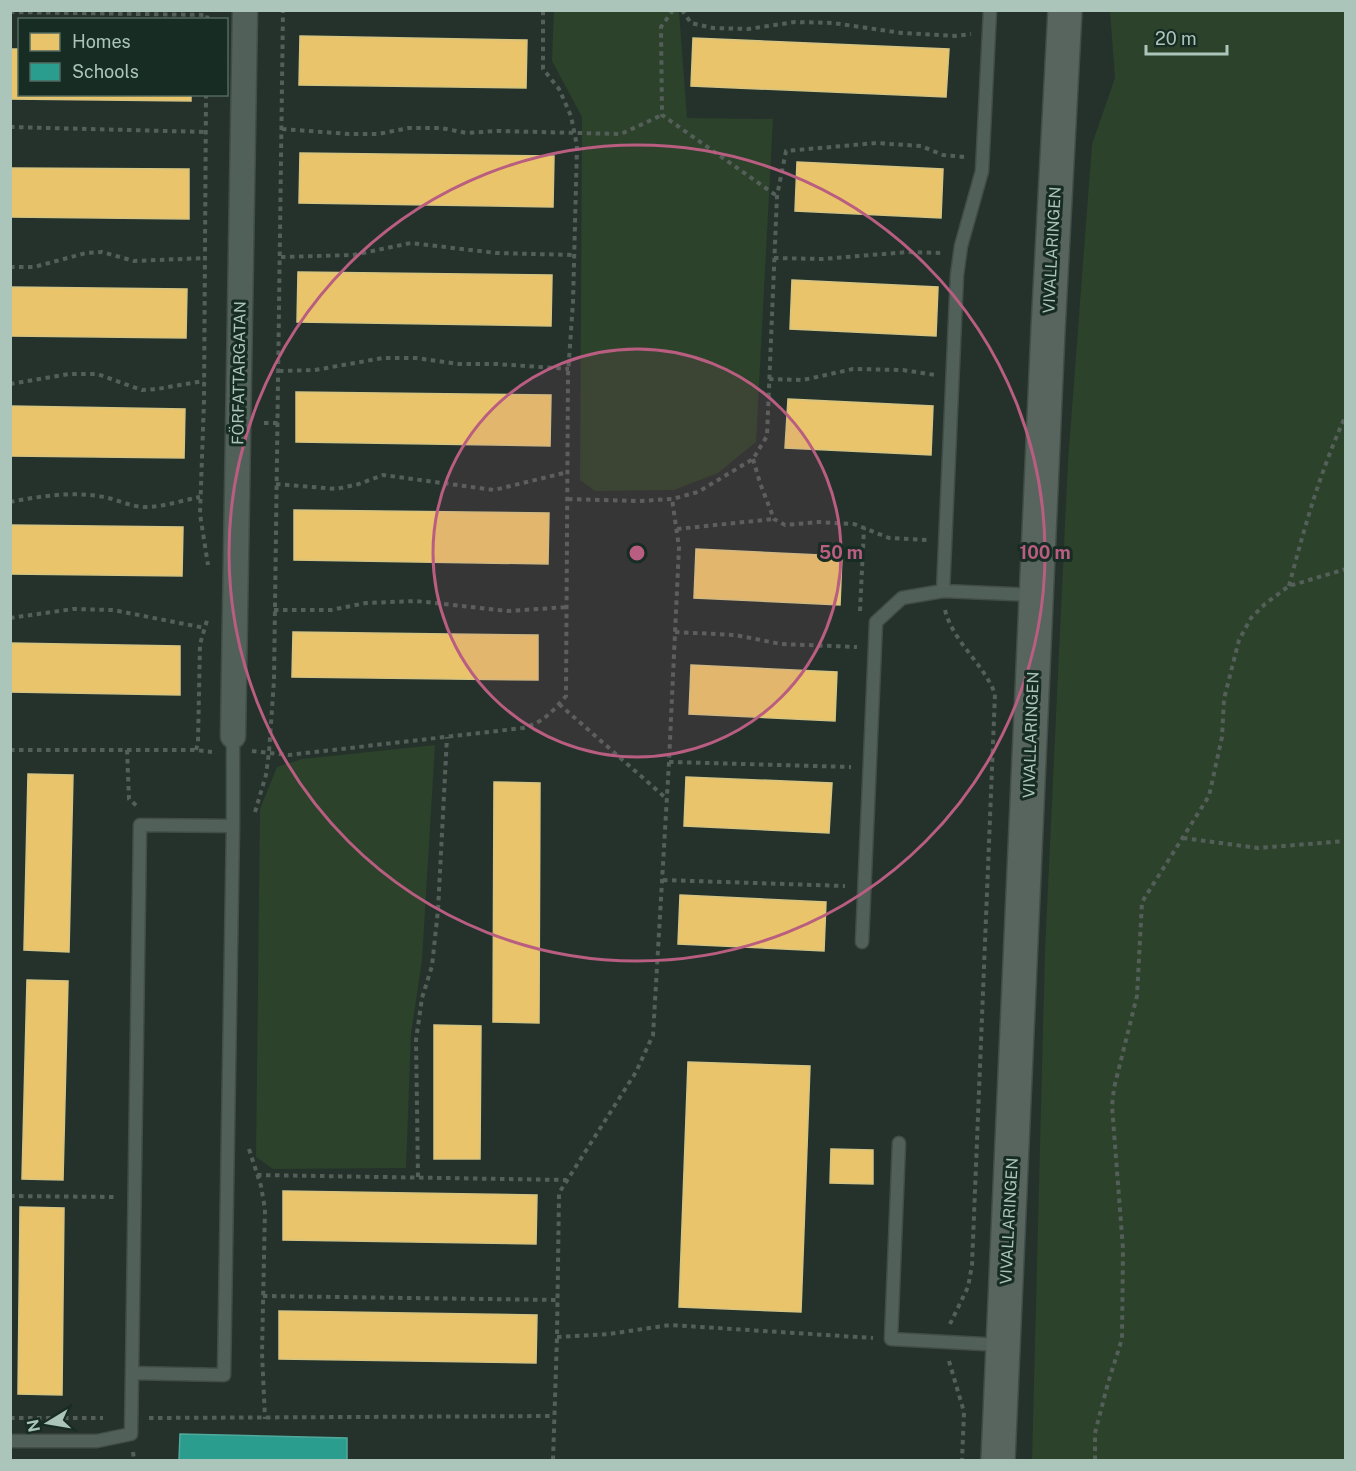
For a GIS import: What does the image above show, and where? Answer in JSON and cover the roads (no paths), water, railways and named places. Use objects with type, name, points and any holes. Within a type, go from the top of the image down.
[{"type":"street","name":"FÖRFATTARGATAN","points":[[233,745],[245,10]]},
{"type":"street","name":"VIVALLARINGEN","points":[[998,1461],[1065,10]]},
{"type":"lane","points":[[943,591],[957,275],[960,254],[982,171],[987,33],[990,10]]},
{"type":"lane","points":[[862,942],[876,622],[902,598],[943,591],[1037,595]]},
{"type":"lane","points":[[132,1373],[224,1375],[233,745]]},
{"type":"lane","points":[[10,1441],[97,1441],[131,1434],[140,825],[233,826]]},
{"type":"lane","points":[[899,1143],[891,1339],[1003,1345]]}]
